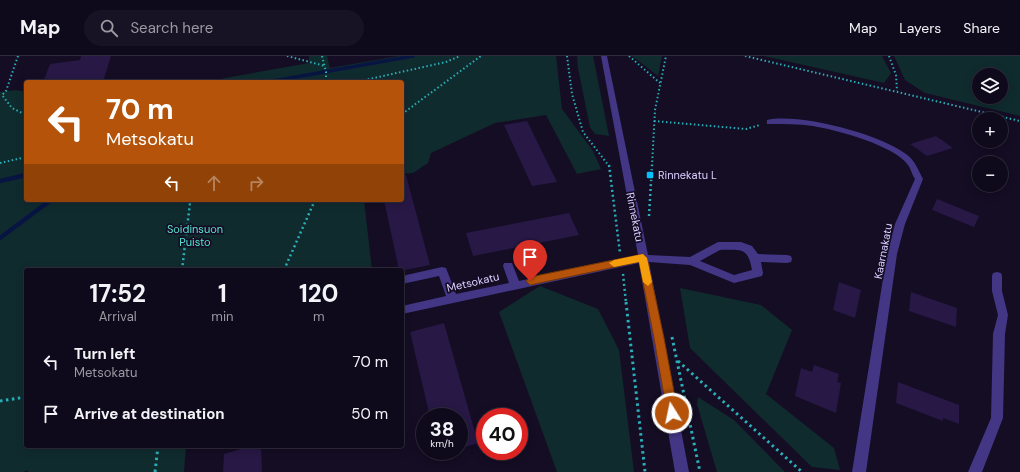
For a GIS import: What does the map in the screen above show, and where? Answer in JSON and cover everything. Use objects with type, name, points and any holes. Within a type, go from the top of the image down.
[{"type":"street","name":"Rinnekatu","points":[[604,56],[659,338],[682,472]]},
{"type":"street","name":"Kaarnakatu","points":[[770,122],[815,124],[868,139],[896,150],[910,162],[919,180],[900,224],[892,254],[860,472]]},
{"type":"street","points":[[718,246],[745,248],[749,249],[756,258],[758,273],[734,280],[691,261],[718,246]]},
{"type":"street","name":"Metsokatu","points":[[404,310],[515,284],[643,258],[691,261]]},
{"type":"street","points":[[756,258],[787,259]]},
{"type":"street","points":[[508,266],[515,284]]},
{"type":"street","points":[[404,280],[442,271],[452,299]]},
{"type":"street","points":[[975,472],[997,418],[999,334],[1003,315],[997,292],[997,276]]},
{"type":"path","points":[[18,56],[6,91],[1,96],[10,107],[20,114],[24,115]]},
{"type":"path","points":[[287,56],[325,66]]},
{"type":"path","points":[[322,56],[325,66],[326,80]]},
{"type":"path","points":[[365,80],[446,62],[460,56]]},
{"type":"path","points":[[404,113],[481,56]]},
{"type":"path","points":[[567,56],[572,94],[583,132],[609,164],[622,262],[645,472]]},
{"type":"path","points":[[629,56],[660,83]]},
{"type":"path","points":[[745,56],[1020,121]]},
{"type":"path","points":[[889,56],[896,75],[897,91]]},
{"type":"path","points":[[654,120],[746,129],[770,122]]},
{"type":"path","points":[[0,163],[24,158]]},
{"type":"path","points":[[182,268],[187,238],[190,202]]},
{"type":"path","points":[[285,268],[314,202]]},
{"type":"path","points":[[677,360],[802,472]]},
{"type":"path","points":[[0,401],[24,397]]},
{"type":"path","points":[[155,472],[158,448]]},
{"type":"green space","points":[[309,56],[327,56],[330,68],[399,56],[556,56],[562,109],[593,151],[601,169],[577,174],[546,115],[495,123],[431,153],[428,163],[413,173],[404,174],[404,80],[214,80],[309,63]]},
{"type":"green space","points":[[577,56],[593,56],[609,136],[595,134],[590,127]]},
{"type":"green space","points":[[632,56],[662,56],[658,76]]},
{"type":"green space","points":[[764,56],[882,56],[891,73],[884,83]]},
{"type":"green space","points":[[894,56],[1020,56],[1020,116],[925,93],[905,80]]},
{"type":"green space","name":"Soidinsuon Puisto","points":[[16,90],[24,92],[24,202],[364,202],[372,268],[24,268],[24,448],[186,448],[184,472],[28,472],[27,470],[24,472],[0,472],[0,92]]},
{"type":"green space","points":[[540,286],[598,309],[619,350],[634,472],[557,472],[499,312]]},
{"type":"green space","points":[[680,288],[761,305],[792,330],[766,394],[834,448],[840,470],[812,467],[690,348]]},
{"type":"green space","points":[[698,397],[734,420],[785,472],[717,472],[697,404]]},
{"type":"building","points":[[81,56],[111,56],[104,80],[44,80],[50,64],[80,60]]},
{"type":"building","points":[[527,121],[557,182],[532,186],[504,125]]},
{"type":"building","points":[[936,136],[953,148],[927,156],[910,144]]},
{"type":"building","points":[[404,175],[406,175],[430,265],[405,270],[404,268],[399,268],[384,202],[404,202]]},
{"type":"building","points":[[937,199],[979,216],[974,227],[932,210]]},
{"type":"building","points":[[569,213],[579,235],[473,256],[466,233]]},
{"type":"building","points":[[839,282],[861,290],[855,318],[833,310]]},
{"type":"building","points":[[911,292],[957,308],[956,327],[909,311]]},
{"type":"building","points":[[444,323],[476,436],[476,444],[468,446],[468,408],[428,408],[410,332]]},
{"type":"building","points":[[814,365],[839,374],[837,382],[841,383],[836,413],[795,396],[801,368],[812,372]]},
{"type":"building","points":[[898,382],[959,405],[959,424],[943,418],[943,421],[896,403]]},
{"type":"building","points":[[244,448],[261,448],[262,472],[223,472],[224,454]]},
{"type":"waterway","points":[[279,80],[413,56]]},
{"type":"waterway","points":[[0,181],[24,175]]},
{"type":"waterway","points":[[0,238],[48,202]]},
{"type":"slow traffic","points":[[614,263],[643,258],[648,282]]},
{"type":"place","name":"Rinnekatu L","points":[[650,175]]},
{"type":"route","points":[[530,281],[643,258],[672,413]]}]
